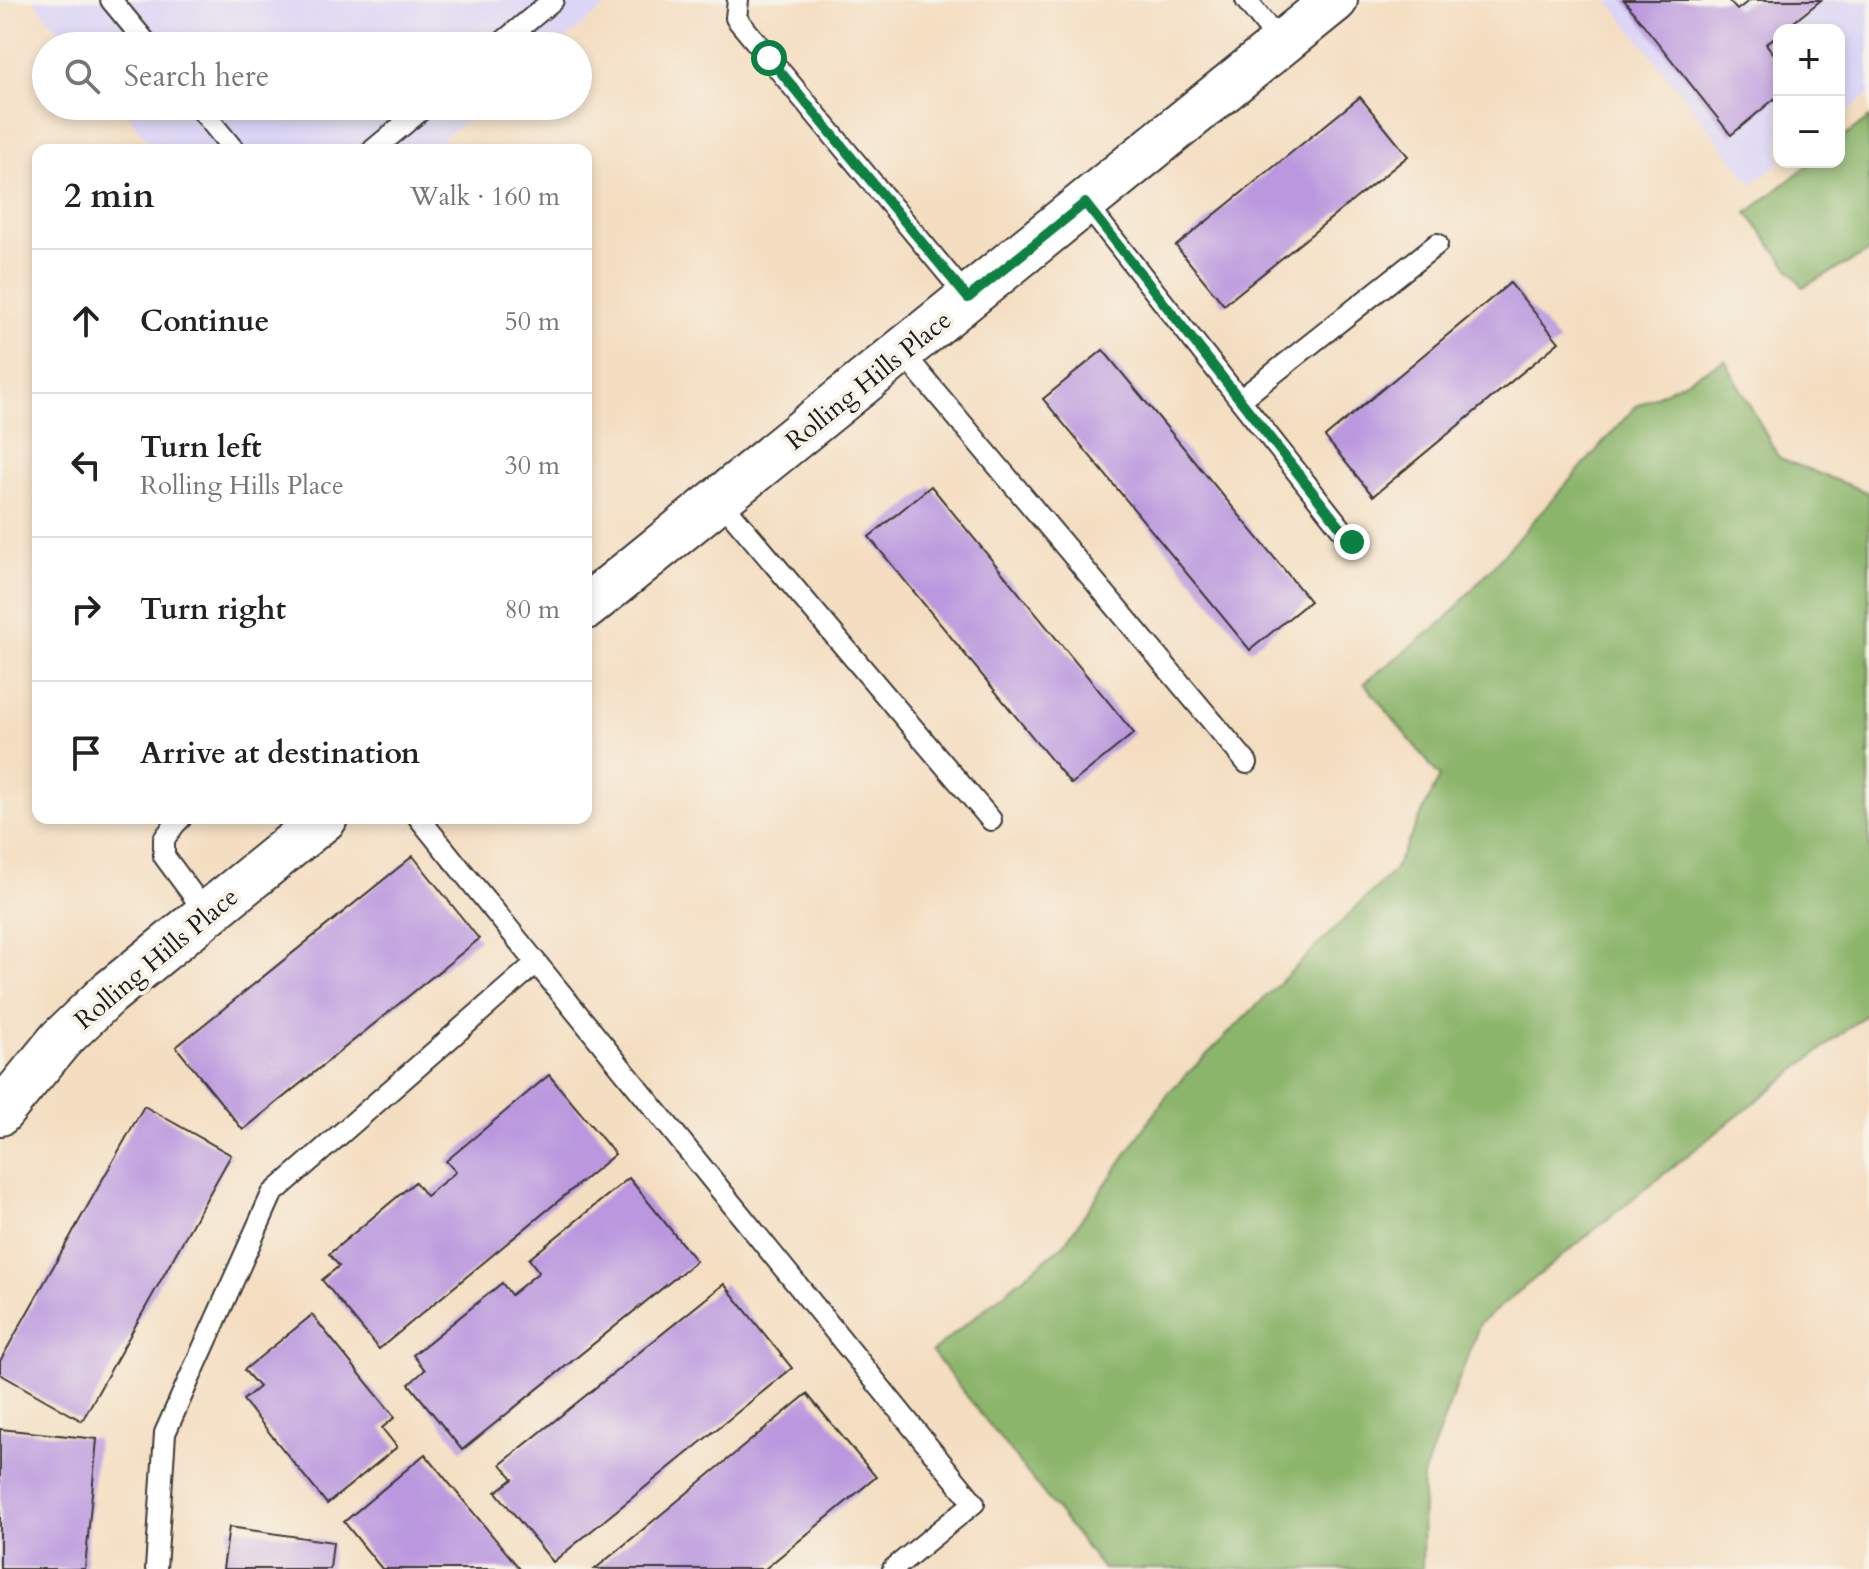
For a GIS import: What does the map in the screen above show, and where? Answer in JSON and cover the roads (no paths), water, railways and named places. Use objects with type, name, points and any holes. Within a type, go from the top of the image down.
[{"type":"street","name":"Rolling Hills Place","points":[[592,602],[1335,0]]},
{"type":"street","name":"Rolling Hills Place","points":[[0,1113],[60,1040],[108,994],[318,824]]},
{"type":"lane","points":[[111,0],[137,32]]},
{"type":"lane","points":[[515,32],[553,0]]},
{"type":"lane","points":[[738,0],[736,18],[968,298]]},
{"type":"lane","points":[[1246,0],[1281,44]]},
{"type":"lane","points":[[209,120],[229,144]]},
{"type":"lane","points":[[380,144],[409,120]]},
{"type":"lane","points":[[1085,203],[1352,542]]},
{"type":"lane","points":[[1240,400],[1437,244]]},
{"type":"lane","points":[[902,352],[1247,763]]},
{"type":"lane","points":[[719,499],[991,820]]},
{"type":"lane","points":[[176,824],[164,839],[164,856],[207,914]]},
{"type":"lane","points":[[424,824],[974,1503],[893,1569]]},
{"type":"lane","points":[[156,1569],[165,1433],[272,1194],[536,963]]}]
